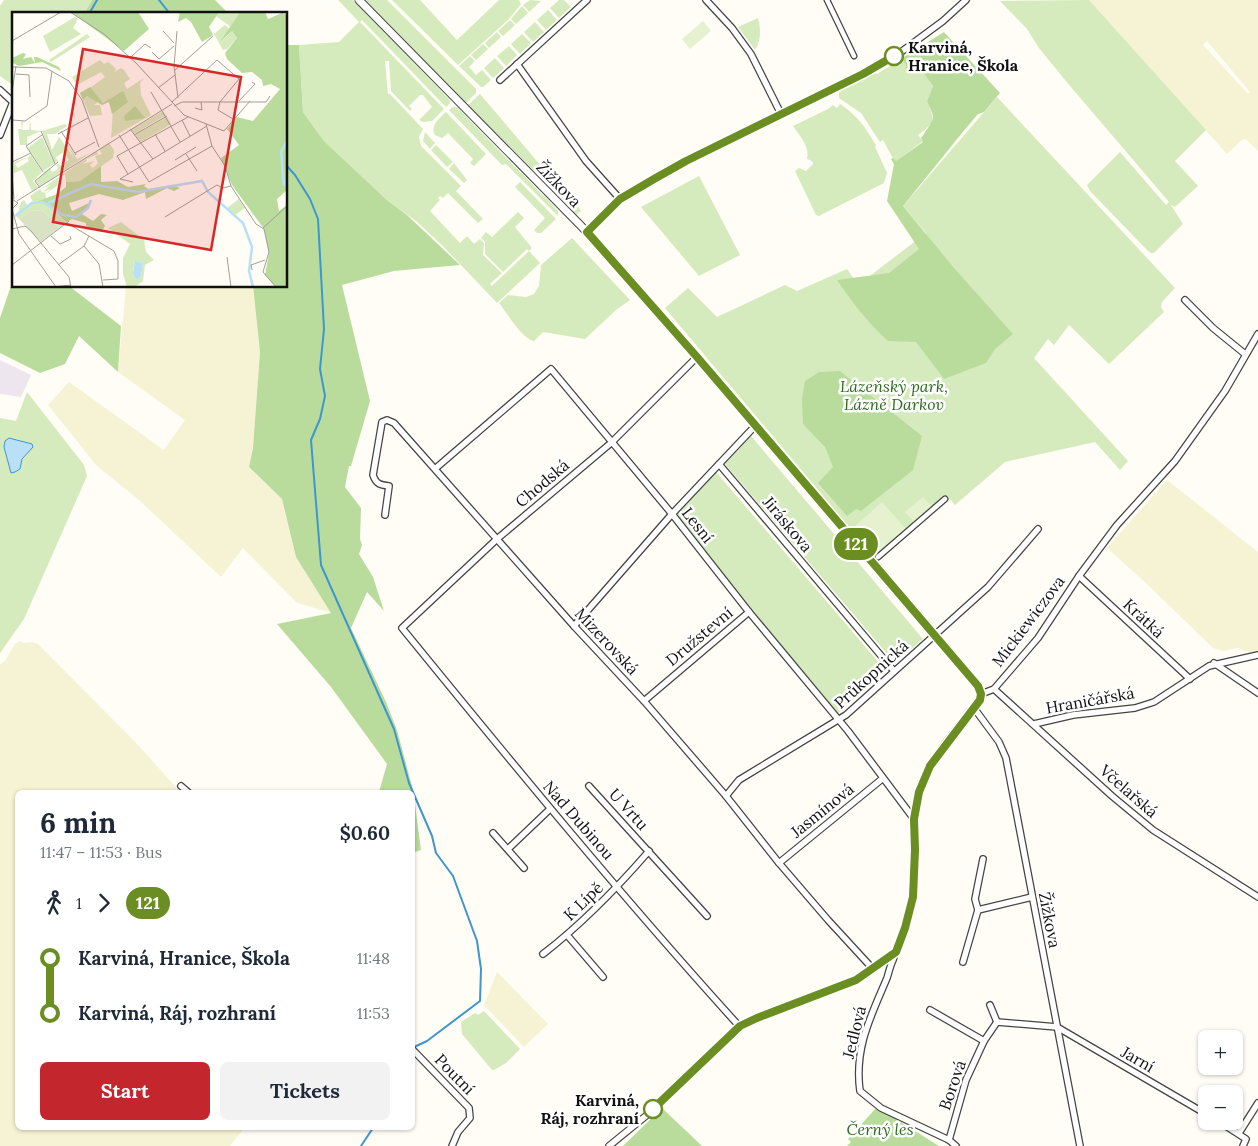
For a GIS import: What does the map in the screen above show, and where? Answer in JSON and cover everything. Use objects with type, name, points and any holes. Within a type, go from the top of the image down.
[{"type":"street","name":"Žižkova","points":[[359,0],[587,232],[697,357],[978,686],[981,694]]},
{"type":"street","points":[[500,80],[587,0]]},
{"type":"street","points":[[706,0],[732,28],[751,54],[782,114]]},
{"type":"street","points":[[827,0],[854,56]]},
{"type":"street","points":[[587,232],[620,199],[686,161],[863,74],[897,55],[943,21],[966,0]]},
{"type":"street","points":[[517,64],[586,161],[620,199]]},
{"type":"street","points":[[0,90],[12,101]]},
{"type":"street","points":[[0,135],[12,105]]},
{"type":"street","points":[[1185,300],[1213,328],[1246,354]]},
{"type":"street","name":"Mickiewiczova","points":[[981,694],[994,689],[1038,638],[1079,576],[1117,524],[1175,461],[1224,391],[1246,354],[1256,342],[1258,334]]},
{"type":"street","name":"Chodská","points":[[402,628],[497,539],[611,443],[697,357]]},
{"type":"street","name":"Lesní","points":[[436,468],[551,369],[672,514],[749,612],[848,731],[882,779],[914,819]]},
{"type":"street","name":"Mizerovská","points":[[385,515],[388,486],[380,485],[375,481],[373,475],[382,422],[386,420],[394,423],[436,468],[574,626],[644,701],[726,796],[779,863],[873,969]]},
{"type":"street","points":[[574,626],[672,514],[755,426]]},
{"type":"street","name":"Jiráskova","points":[[718,464],[894,671]]},
{"type":"street","points":[[878,557],[946,499]]},
{"type":"street","name":"Průkopnická","points":[[726,796],[739,780],[838,721],[988,587],[1038,529]]},
{"type":"street","name":"Krátká","points":[[1079,576],[1190,679]]},
{"type":"street","name":"Družstevní","points":[[644,701],[749,612]]},
{"type":"street","name":"Nad Dubinou","points":[[402,628],[550,809],[677,958],[740,1026]]},
{"type":"street","name":"Hraničářská","points":[[1034,724],[1073,715],[1135,708],[1154,702],[1214,663],[1258,655]]},
{"type":"street","points":[[1214,663],[1258,693]]},
{"type":"street","name":"Včelařská","points":[[994,689],[1112,796],[1153,830],[1258,897]]},
{"type":"street","points":[[609,1146],[647,1115],[740,1026],[856,980],[896,952],[905,928],[913,897],[915,867],[914,819],[919,792],[930,766],[980,700],[981,694]]},
{"type":"street","name":"Žižkova","points":[[974,708],[999,742],[1006,758],[1080,1146]]},
{"type":"street","name":"Jasmínová","points":[[779,863],[882,779]]},
{"type":"street","points":[[181,786],[186,790]]},
{"type":"street","name":"U Vrtu","points":[[590,786],[707,916]]},
{"type":"street","points":[[508,849],[550,809]]},
{"type":"street","points":[[493,832],[524,868]]},
{"type":"street","name":"U Vrtu","points":[[618,887],[649,851]]},
{"type":"street","points":[[963,962],[978,910],[975,899],[984,859]]},
{"type":"street","name":"K Lípě","points":[[543,954],[567,935],[618,887]]},
{"type":"street","points":[[978,910],[1032,897]]},
{"type":"street","name":"K Lípě","points":[[567,935],[603,977]]},
{"type":"street","name":"Jedlová","points":[[896,952],[888,977],[868,1021],[861,1048],[858,1081],[860,1091],[881,1108],[949,1140],[956,1146]]},
{"type":"street","points":[[990,1005],[997,1022],[1057,1027]]},
{"type":"street","points":[[930,1010],[984,1041]]},
{"type":"street","name":"Borová","points":[[949,1140],[966,1080],[984,1041],[997,1022]]},
{"type":"street","name":"Jarní","points":[[1057,1027],[1198,1109]]},
{"type":"street","name":"Poutní","points":[[415,1052],[469,1108],[470,1118],[458,1132],[452,1146]]},
{"type":"street","points":[[1239,1133],[1258,1103]]},
{"type":"street","points":[[1234,1130],[1246,1139],[1243,1146]]},
{"type":"shaded area","points":[[1089,0],[1258,0],[1258,151],[1246,139],[1242,140],[1227,154]],"holes":[[[1207,41],[1250,92],[1248,94],[1203,45]]]},
{"type":"shaded area","points":[[126,288],[253,288],[260,352],[253,448],[249,467],[282,499],[296,557],[332,613],[297,603],[243,548],[221,577],[139,500],[97,466],[48,405],[69,382],[164,450],[185,420],[118,372]]},
{"type":"shaded area","points":[[0,360],[31,375],[21,397],[0,394]]},
{"type":"shaded area","points":[[1167,480],[1258,552],[1258,652],[1251,653],[1237,648],[1223,651],[1213,648],[1107,548]]},
{"type":"shaded area","points":[[20,641],[38,644],[139,746],[178,790],[15,790],[15,1130],[242,1130],[230,1146],[0,1146],[0,665],[5,661],[15,644]]},
{"type":"shaded area","points":[[497,972],[548,1024],[524,1047],[484,1005]]},
{"type":"green space","points":[[4,0],[92,0],[85,12],[12,12],[12,85],[0,76],[0,6]]},
{"type":"green space","points":[[92,0],[215,0],[227,12],[85,12]]},
{"type":"green space","points":[[338,0],[353,0],[449,99],[450,103],[446,107],[362,20],[360,22],[444,109],[432,121],[423,122],[419,120],[432,107],[423,95],[420,95],[409,106],[412,109],[410,111],[391,91],[389,61],[385,61],[388,94],[423,129],[419,137],[421,146],[461,186],[456,191],[483,219],[478,223],[448,193],[443,198],[440,196],[438,198],[440,200],[430,211],[460,243],[467,236],[474,244],[480,239],[484,243],[483,255],[502,273],[490,284],[492,286],[529,251],[540,263],[497,303],[441,244],[416,221],[388,201],[324,141],[303,112],[299,45],[339,42],[359,22]]},
{"type":"green space","points":[[365,0],[387,0],[476,89],[476,93],[466,103]]},
{"type":"green space","points":[[392,0],[420,0],[457,40],[499,0],[519,0],[521,4],[508,20],[458,65]]},
{"type":"green space","points":[[530,0],[541,1],[529,12],[523,5]]},
{"type":"green space","points":[[559,0],[564,0],[571,7],[559,18],[550,8]]},
{"type":"green space","points":[[1089,0],[1206,130],[1175,161],[1198,186],[1175,207],[1171,205],[1183,224],[1154,253],[1148,251],[1090,191],[1087,185],[1120,152],[1166,205],[1169,202],[1065,80],[1039,48],[1027,29],[1000,1]]},
{"type":"green space","points":[[522,6],[528,13],[516,24],[511,19]]},
{"type":"green space","points":[[548,10],[557,20],[546,30],[537,20]]},
{"type":"green space","points":[[758,18],[760,35],[755,50],[738,27]]},
{"type":"green space","points":[[510,20],[515,25],[503,36],[498,31]]},
{"type":"green space","points":[[703,21],[711,31],[690,49],[682,39]]},
{"type":"green space","points":[[535,22],[544,32],[533,42],[524,32]]},
{"type":"green space","points":[[497,32],[501,37],[489,48],[485,43]]},
{"type":"green space","points":[[944,32],[1000,93],[984,112],[978,114],[903,206],[954,268],[1013,334],[995,349],[986,363],[944,379],[916,342],[888,341],[861,312],[837,280],[889,273],[919,249],[887,201],[894,164],[891,159],[893,158],[896,161],[923,142],[921,138],[931,124],[933,117],[927,101],[933,86],[924,74],[908,73],[906,71],[904,57]]},
{"type":"green space","points":[[522,34],[531,43],[520,54],[511,44]]},
{"type":"green space","points":[[483,44],[488,49],[476,60],[471,55]]},
{"type":"green space","points":[[288,45],[299,45],[303,112],[324,141],[460,265],[394,271],[342,285],[370,401],[351,466],[349,466],[345,487],[361,508],[360,539],[362,545],[359,554],[373,577],[384,611],[367,592],[351,628],[397,730],[413,790],[380,790],[387,764],[331,687],[277,624],[331,613],[296,557],[282,499],[249,467],[253,448],[260,352],[253,288],[288,288]]},
{"type":"green space","points":[[509,46],[517,55],[506,66],[497,56]]},
{"type":"green space","points":[[470,56],[475,61],[469,67],[476,75],[482,70],[491,80],[483,87],[459,66]]},
{"type":"green space","points":[[495,58],[504,68],[493,78],[484,68]]},
{"type":"green space","points":[[903,58],[906,65],[924,74],[933,86],[927,101],[933,121],[918,135],[923,141],[895,162],[883,140],[880,142],[861,113],[839,98],[839,92],[874,73],[877,74]]},
{"type":"green space","points":[[480,94],[547,173],[546,175],[541,171],[538,174],[531,170],[468,105]]},
{"type":"green space","name":"Lázeňský park, Lázně Darkov","points":[[997,97],[1175,288],[1162,302],[1161,307],[1164,312],[1109,364],[1069,325],[1054,345],[1048,339],[1034,358],[1128,461],[1120,470],[1095,442],[1005,462],[955,505],[949,498],[877,560],[665,308],[688,288],[717,317],[785,285],[797,291],[847,269],[858,285],[926,233],[903,206]]},
{"type":"green space","points":[[840,104],[861,122],[876,145],[875,147],[887,173],[884,183],[819,216],[816,215],[795,171],[799,168],[806,171],[813,164],[812,161],[807,159],[806,146],[793,126],[833,105],[837,108]]},
{"type":"green space","points":[[457,107],[519,173],[521,172],[543,198],[545,197],[558,211],[558,216],[506,164],[502,165],[449,110]]},
{"type":"green space","points":[[446,112],[486,154],[474,166],[470,163],[473,159],[448,133],[442,138],[435,135],[434,125]]},
{"type":"green space","points":[[425,132],[435,143],[430,149],[423,141]]},
{"type":"green space","points":[[436,145],[453,162],[447,167],[431,150]]},
{"type":"green space","points":[[454,163],[467,180],[464,183],[449,169]]},
{"type":"green space","points":[[699,176],[740,255],[699,276],[641,207]]},
{"type":"green space","points":[[520,182],[556,219],[541,233],[537,233],[534,230],[545,218],[515,187]]},
{"type":"green space","points":[[565,193],[581,211],[576,215],[561,196]]},
{"type":"green space","points":[[518,212],[524,218],[515,227],[532,248],[529,251],[527,249],[503,272],[485,254],[485,242],[481,238],[486,232],[492,237]]},
{"type":"green space","points":[[572,238],[630,300],[616,310],[585,339],[543,332],[534,341],[520,331],[499,303],[508,295],[526,297],[534,294],[539,286],[541,265]]},
{"type":"green space","points":[[12,283],[12,288],[72,288],[121,326],[118,372],[79,336],[65,364],[40,373],[0,353],[0,318]]},
{"type":"green space","points":[[840,371],[922,436],[913,470],[861,511],[856,509],[847,516],[818,483],[833,467],[825,447],[803,424],[802,398],[805,381],[819,372]]},
{"type":"green space","points":[[27,392],[84,465],[87,476],[24,619],[0,653],[0,418],[16,421]]},
{"type":"green space","points":[[751,436],[923,639],[895,663],[725,464]]},
{"type":"green space","points":[[716,472],[886,671],[837,714],[678,519],[677,513]]},
{"type":"green space","points":[[923,497],[932,507],[914,522],[905,512]]},
{"type":"green space","points":[[882,502],[906,529],[880,552],[856,525]]},
{"type":"green space","points":[[415,805],[421,850],[415,852]]},
{"type":"green space","points":[[484,1011],[520,1049],[506,1063],[494,1070],[462,1034],[461,1022],[475,1013],[478,1015]]},
{"type":"green space","name":"Černý les","points":[[877,1107],[939,1146],[847,1146],[851,1142],[848,1139]]},
{"type":"green space","points":[[662,1108],[702,1146],[623,1146]]},
{"type":"water","points":[[9,438],[32,444],[33,447],[22,459],[20,469],[11,473],[4,447],[5,441]]},
{"type":"waterway","points":[[90,12],[97,0]]},
{"type":"waterway","points":[[159,0],[168,12]]},
{"type":"waterway","points":[[288,167],[310,199],[318,219],[324,329],[320,369],[325,396],[320,419],[311,440],[321,565],[394,729],[412,790]]},
{"type":"waterway","points":[[415,797],[432,836],[436,853],[453,876],[477,941],[481,969],[480,1001],[427,1041],[415,1047]]},
{"type":"waterway","points":[[361,1146],[372,1130]]},
{"type":"bus line","name":"121","points":[[653,1109],[740,1026],[856,980],[896,952],[905,928],[913,897],[915,875],[914,819],[919,792],[930,766],[980,700],[981,694],[978,686],[765,439],[697,357],[587,232],[620,199],[654,179],[686,161],[863,74],[894,56]]},
{"type":"place","name":"Karviná, Hranice, Škola","points":[[894,56]]},
{"type":"place","name":"Karviná, Ráj, rozhraní","points":[[653,1109]]}]
